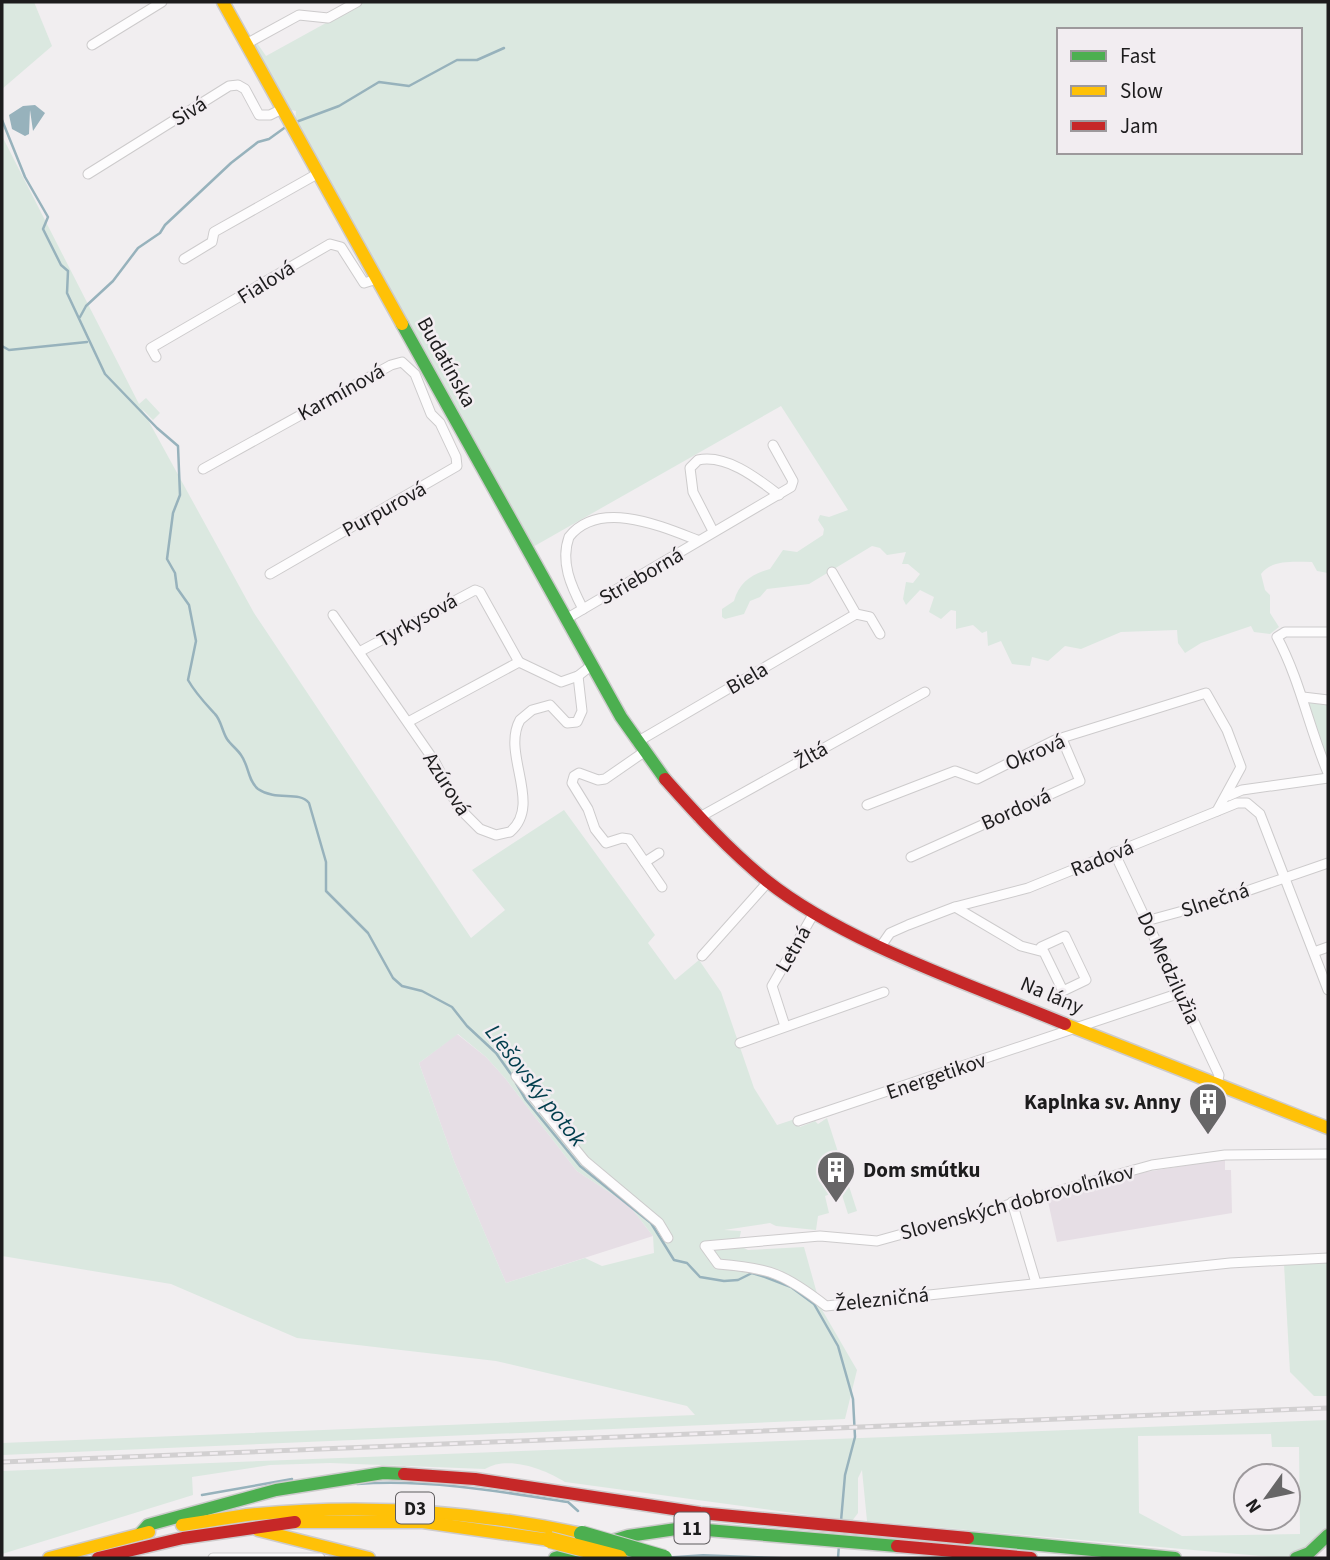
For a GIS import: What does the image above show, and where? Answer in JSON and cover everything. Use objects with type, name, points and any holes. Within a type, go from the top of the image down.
[{"type":"main road","name":"Budatínska","points":[[223,2],[377,279],[447,420],[641,747]]},
{"type":"main road","name":"Na lány","points":[[641,747],[698,818],[768,882],[814,913],[881,946],[1073,1027],[1328,1128]]},
{"type":"main road","name":"11","points":[[140,1534],[148,1525],[276,1490],[383,1473],[475,1479],[840,1534],[1031,1558]]},
{"type":"main road","name":"D3","points":[[140,1534],[248,1521],[344,1505],[393,1506],[463,1512],[582,1534],[664,1558]]},
{"type":"main road","name":"D3","points":[[248,1521],[394,1520],[464,1525],[550,1540],[619,1558]]},
{"type":"main road","points":[[98,1558],[248,1521],[369,1558]]},
{"type":"main road","name":"11","points":[[555,1558],[628,1536],[683,1528],[840,1534],[1175,1558]]},
{"type":"main road","points":[[48,1558],[140,1534]]},
{"type":"main road","points":[[1296,1558],[1309,1553],[1328,1535]]},
{"type":"street","points":[[92,45],[162,2]]},
{"type":"street","points":[[246,44],[299,15],[328,18],[357,2]]},
{"type":"street","name":"Sivá","points":[[88,174],[229,86],[238,85],[245,89],[259,115],[288,119]]},
{"type":"street","points":[[184,259],[212,242],[212,228],[317,174]]},
{"type":"street","name":"Fialová","points":[[156,357],[151,348],[330,244],[341,247],[364,283],[377,279]]},
{"type":"street","name":"Karmínová","points":[[203,469],[391,365],[402,362],[410,367],[431,414],[447,420]]},
{"type":"street","name":"Purpurová","points":[[270,574],[452,471],[457,466],[447,420]]},
{"type":"street","points":[[713,531],[690,484],[690,468],[698,460],[711,459],[735,467],[779,495],[791,487],[793,481],[773,445]]},
{"type":"street","name":"Strieborná","points":[[566,619],[690,548],[713,531],[718,533],[779,495]]},
{"type":"street","name":"Strieborná","points":[[583,608],[569,578],[565,547],[569,537],[581,527],[597,519],[639,521],[698,540]]},
{"type":"street","points":[[832,572],[856,614],[870,617],[880,634]]},
{"type":"street","name":"Tyrkysová","points":[[359,652],[475,590],[480,592],[519,662]]},
{"type":"street","name":"Biela","points":[[645,862],[625,838],[610,843],[603,841],[572,783],[579,773],[598,780],[605,779],[641,747],[856,614]]},
{"type":"street","name":"Tyrkysová","points":[[333,615],[408,722]]},
{"type":"street","points":[[1217,811],[1226,797],[1242,790],[1328,775],[1314,739],[1303,697],[1277,637],[1285,632],[1328,632]]},
{"type":"street","points":[[408,722],[519,662],[561,682],[578,676],[592,665]]},
{"type":"street","name":"Azúrová","points":[[408,722],[435,762],[458,807],[480,829],[503,834],[517,826],[524,807],[515,742],[516,726],[533,710],[546,705],[555,706],[567,723],[577,722],[582,711],[578,676]]},
{"type":"street","name":"Žltá","points":[[698,818],[925,692]]},
{"type":"street","name":"Okrová","points":[[867,805],[956,771],[977,779],[1062,739],[1206,693],[1231,739],[1241,767],[1226,797]]},
{"type":"street","points":[[1303,697],[1328,700]]},
{"type":"street","name":"Bordová","points":[[911,857],[1080,781],[1062,739]]},
{"type":"street","name":"Radová","points":[[881,946],[890,933],[955,907],[1028,888],[1217,811],[1247,803],[1260,814],[1283,877]]},
{"type":"street","name":"Do Medzilužia","points":[[1114,852],[1219,1075],[1217,1085]]},
{"type":"street","points":[[659,853],[645,862],[662,887]]},
{"type":"street","name":"Slnečná","points":[[1146,921],[1212,903],[1328,863]]},
{"type":"street","points":[[1283,877],[1328,990]]},
{"type":"street","points":[[702,956],[768,882]]},
{"type":"street","points":[[955,907],[1021,946],[1044,952],[1063,991],[1086,980],[1068,937],[1041,947],[1044,952]]},
{"type":"street","name":"Letná","points":[[785,1026],[772,986],[814,913]]},
{"type":"street","points":[[1314,952],[1328,947]]},
{"type":"street","points":[[740,1043],[884,992]]},
{"type":"street","name":"Energetikov","points":[[799,1121],[1180,993]]},
{"type":"street","points":[[516,1076],[585,1161],[660,1223],[668,1238]]},
{"type":"street","name":"Slovenských dobrovoľníkov","points":[[705,1247],[820,1236],[877,1241],[1152,1165],[1225,1155],[1328,1154]]},
{"type":"street","points":[[1012,1202],[1036,1283]]},
{"type":"street","name":"Železničná","points":[[705,1247],[718,1264],[756,1267],[792,1279],[826,1306],[1230,1263],[1328,1258]]},
{"type":"street","points":[[213,1558],[320,1558]]},
{"type":"shaded area","points":[[2,2],[34,2],[52,46],[2,89]]},
{"type":"shaded area","points":[[364,2],[1328,2],[1328,573],[1317,571],[1312,562],[1291,562],[1271,566],[1261,574],[1265,590],[1270,595],[1270,613],[1279,627],[1270,634],[1254,632],[1251,626],[1201,643],[1185,653],[1178,643],[1177,630],[1121,632],[1081,649],[1065,646],[1048,661],[1032,657],[1030,666],[1012,664],[1001,641],[988,646],[987,631],[982,633],[973,625],[956,629],[956,611],[951,610],[941,619],[929,612],[934,597],[920,590],[906,605],[903,599],[906,582],[913,583],[920,574],[908,564],[902,564],[906,552],[887,555],[880,548],[872,546],[809,584],[767,589],[760,597],[750,601],[744,614],[725,619],[722,617],[722,609],[734,601],[747,580],[770,569],[783,550],[797,552],[823,535],[824,529],[818,520],[820,515],[829,517],[848,510],[781,406],[524,552],[295,124],[296,111],[287,109],[254,47],[257,43],[266,56]]},
{"type":"shaded area","points":[[2,136],[139,404],[146,398],[160,413],[153,420],[142,409],[254,613],[471,938],[505,910],[472,870],[564,810],[655,935],[648,943],[675,980],[699,960],[721,992],[754,1088],[777,1125],[795,1119],[800,1127],[815,1121],[818,1124],[827,1118],[857,1211],[848,1214],[842,1195],[835,1192],[825,1196],[829,1213],[818,1216],[816,1230],[770,1223],[724,1230],[741,1231],[738,1245],[748,1250],[804,1247],[821,1308],[857,1370],[845,1419],[2,1455],[2,1443],[695,1415],[687,1406],[496,1361],[297,1338],[171,1284],[2,1256]],"holes":[[[458,1034],[486,1057],[577,1171],[629,1205],[653,1236],[654,1253],[602,1266],[585,1258],[506,1283],[454,1161],[419,1063]]]},
{"type":"shaded area","points":[[1298,693],[1328,698],[1328,765]]},
{"type":"shaded area","points":[[457,1034],[486,1057],[505,1078],[577,1171],[629,1205],[653,1236],[506,1283],[454,1161],[419,1063]]},
{"type":"shaded area","points":[[1225,1159],[1225,1170],[1231,1170],[1232,1213],[1057,1242],[1047,1197],[1146,1172]]},
{"type":"shaded area","points":[[1328,1261],[1328,1396],[1314,1396],[1290,1372],[1284,1264]]},
{"type":"shaded area","points":[[1328,1420],[1328,1527],[1301,1553],[1283,1558],[867,1521],[862,1470],[858,1478],[858,1513],[852,1521],[565,1482],[537,1468],[504,1463],[485,1469],[330,1463],[270,1465],[192,1477],[193,1495],[2,1554],[2,1471]],"holes":[[[1271,1434],[1272,1447],[1299,1447],[1299,1462],[1302,1462],[1300,1534],[1182,1536],[1139,1513],[1138,1436]]]},
{"type":"water","points":[[35,105],[45,113],[33,131],[30,110],[29,134],[25,136],[12,129],[9,115],[23,106]]},
{"type":"water","points":[[703,1554],[812,1558],[642,1558]]},
{"type":"waterway","points":[[296,122],[339,106],[379,82],[409,86],[457,60],[477,60],[504,48]]},
{"type":"waterway","name":"Liešovský potok","points":[[2,120],[25,177],[48,217],[43,229],[61,265],[68,271],[67,293],[105,374],[178,446],[180,495],[173,513],[167,559],[175,573],[177,588],[189,605],[196,641],[188,680],[217,716],[227,739],[244,759],[255,786],[265,793],[299,797],[309,803],[326,862],[326,891],[368,933],[393,978],[402,986],[422,991],[452,1007],[467,1026],[496,1053],[513,1077]]},
{"type":"waterway","points":[[80,317],[86,306],[113,281],[138,248],[160,233],[165,225],[231,163],[258,142],[269,139],[287,126]]},
{"type":"waterway","points":[[2,346],[9,350],[87,342]]},
{"type":"waterway","name":"Liešovský potok","points":[[516,1083],[526,1100],[580,1166],[651,1223],[674,1260],[687,1263],[700,1277],[724,1281],[738,1280],[752,1273],[762,1276],[791,1287],[814,1304],[838,1346],[853,1399],[855,1437],[845,1475],[841,1521]]},
{"type":"waterway","points":[[202,1495],[292,1479]]},
{"type":"waterway","points":[[357,1484],[410,1483],[489,1490],[568,1502],[578,1511]]},
{"type":"waterway","name":"Liešovský potok","points":[[838,1558],[839,1545]]},
{"type":"railway","points":[[2,1462],[1328,1408]]},
{"type":"traffic: fast","points":[[402,324],[621,717],[665,779]]},
{"type":"traffic: fast","points":[[140,1534],[148,1525],[276,1490],[383,1473],[404,1474]]},
{"type":"traffic: fast","points":[[555,1558],[628,1536],[683,1528],[897,1546]]},
{"type":"traffic: fast","points":[[582,1534],[664,1558]]},
{"type":"traffic: fast","points":[[1296,1558],[1309,1553],[1328,1535]]},
{"type":"traffic: fast","points":[[968,1538],[1175,1558]]},
{"type":"traffic: slow","points":[[223,2],[402,324]]},
{"type":"traffic: slow","points":[[1065,1024],[1328,1128]]},
{"type":"traffic: slow","points":[[247,1515],[290,1511],[415,1511],[498,1519],[582,1534]]},
{"type":"traffic: slow","points":[[182,1525],[247,1515]]},
{"type":"traffic: slow","points":[[295,1522],[423,1522],[550,1540]]},
{"type":"traffic: slow","points":[[258,1530],[369,1558]]},
{"type":"traffic: slow","points":[[49,1558],[149,1532]]},
{"type":"traffic: slow","points":[[550,1540],[619,1558]]},
{"type":"traffic: jam","points":[[665,779],[740,857],[798,903],[833,924],[910,961],[1065,1024]]},
{"type":"traffic: jam","points":[[404,1474],[475,1479],[700,1513],[968,1538]]},
{"type":"traffic: jam","points":[[98,1558],[183,1538],[295,1522]]},
{"type":"traffic: jam","points":[[897,1546],[1031,1558]]},
{"type":"place","name":"Kaplnka sv. Anny","points":[[1208,1136]]},
{"type":"place","name":"Dom smútku","points":[[836,1204]]}]
